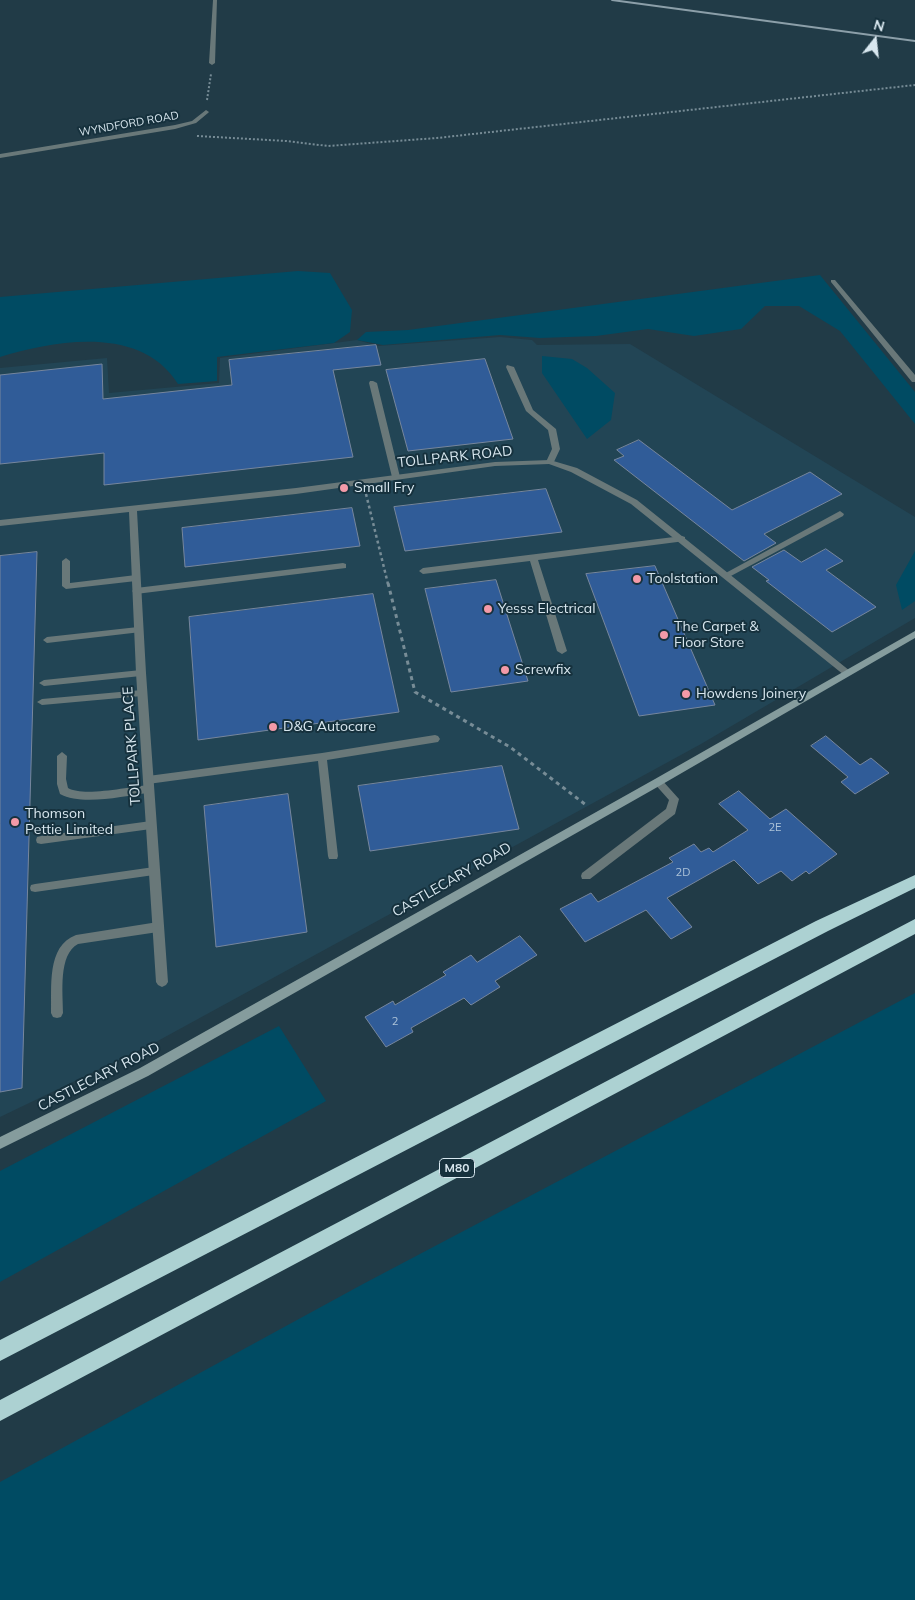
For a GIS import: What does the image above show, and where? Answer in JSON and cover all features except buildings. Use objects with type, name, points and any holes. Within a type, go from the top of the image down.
[{"type":"highway","points":[[0,1351],[813,931],[915,881]]},
{"type":"highway","name":"M80","points":[[0,1411],[915,926]]},
{"type":"main road","name":"CASTLECARY ROAD","points":[[0,1143],[144,1072],[658,782],[915,634]]},
{"type":"street","points":[[212,64],[215,0]]},
{"type":"street","name":"WYNDFORD ROAD","points":[[0,156],[175,127],[194,122],[206,112]]},
{"type":"street","points":[[833,281],[915,380]]},
{"type":"street","points":[[510,366],[530,411],[552,429],[556,449],[550,462]]},
{"type":"street","points":[[373,383],[396,477]]},
{"type":"street","name":"TOLLPARK ROAD","points":[[0,524],[363,482],[495,464],[550,462],[574,470],[634,502],[847,673]]},
{"type":"street","name":"TOLLPARK PLACE","points":[[133,509],[138,630],[162,982]]},
{"type":"street","points":[[726,575],[840,514]]},
{"type":"street","points":[[423,571],[682,539]]},
{"type":"street","points":[[533,558],[562,650]]},
{"type":"street","points":[[66,561],[66,586],[136,578]]},
{"type":"street","points":[[136,591],[343,566]]},
{"type":"street","points":[[47,640],[138,630]]},
{"type":"street","points":[[44,683],[141,673]]},
{"type":"street","points":[[42,702],[142,693]]},
{"type":"street","points":[[62,756],[63,790],[67,794],[84,796],[435,738]]},
{"type":"street","points":[[322,757],[333,856]]},
{"type":"street","points":[[586,876],[671,811],[674,799],[658,782]]},
{"type":"street","points":[[41,840],[151,825]]},
{"type":"street","points":[[36,888],[154,872]]},
{"type":"street","points":[[57,1013],[60,957],[67,945],[76,940],[158,927]]},
{"type":"path","points":[[206,112],[212,64]]},
{"type":"path","points":[[175,127],[184,135],[286,141],[328,146],[437,138],[915,85]]},
{"type":"path","points":[[363,482],[415,692],[510,747],[599,814]]},
{"type":"shaded area","points":[[298,271],[330,273],[352,310],[350,332],[334,343],[217,357],[217,381],[178,384],[162,365],[142,352],[120,345],[96,342],[46,346],[0,357],[0,297]]},
{"type":"shaded area","points":[[820,275],[915,392],[915,424],[840,331],[799,306],[765,306],[741,329],[694,336],[648,329],[596,336],[540,338],[500,335],[383,345],[357,340],[366,332],[408,330]]},
{"type":"shaded area","points":[[500,337],[532,340],[537,345],[630,344],[915,517],[915,618],[701,744],[154,1043],[0,1117],[0,368],[107,358],[109,393],[219,383],[220,358],[357,340],[378,346]]},
{"type":"shaded area","points":[[542,356],[572,359],[587,368],[615,393],[611,420],[587,439],[542,373]]},
{"type":"shaded area","points":[[915,551],[915,601],[902,610],[896,585]]},
{"type":"shaded area","points":[[915,993],[915,1600],[0,1600],[0,1482],[363,1284]]},
{"type":"shaded area","points":[[279,1026],[326,1101],[0,1282],[0,1171]]},
{"type":"railway","points":[[612,0],[915,41]]},
{"type":"place","name":"Small Fry","points":[[344,488]]},
{"type":"place","name":"Toolstation","points":[[637,579]]},
{"type":"place","name":"Yesss Electrical","points":[[488,609]]},
{"type":"place","name":"The Carpet & Floor Store","points":[[664,635]]},
{"type":"place","name":"Screwfix","points":[[505,670]]},
{"type":"place","name":"Howdens Joinery","points":[[686,694]]},
{"type":"place","name":"D&G Autocare","points":[[273,727]]},
{"type":"place","name":"Thomson Pettie Limited","points":[[15,822]]}]
